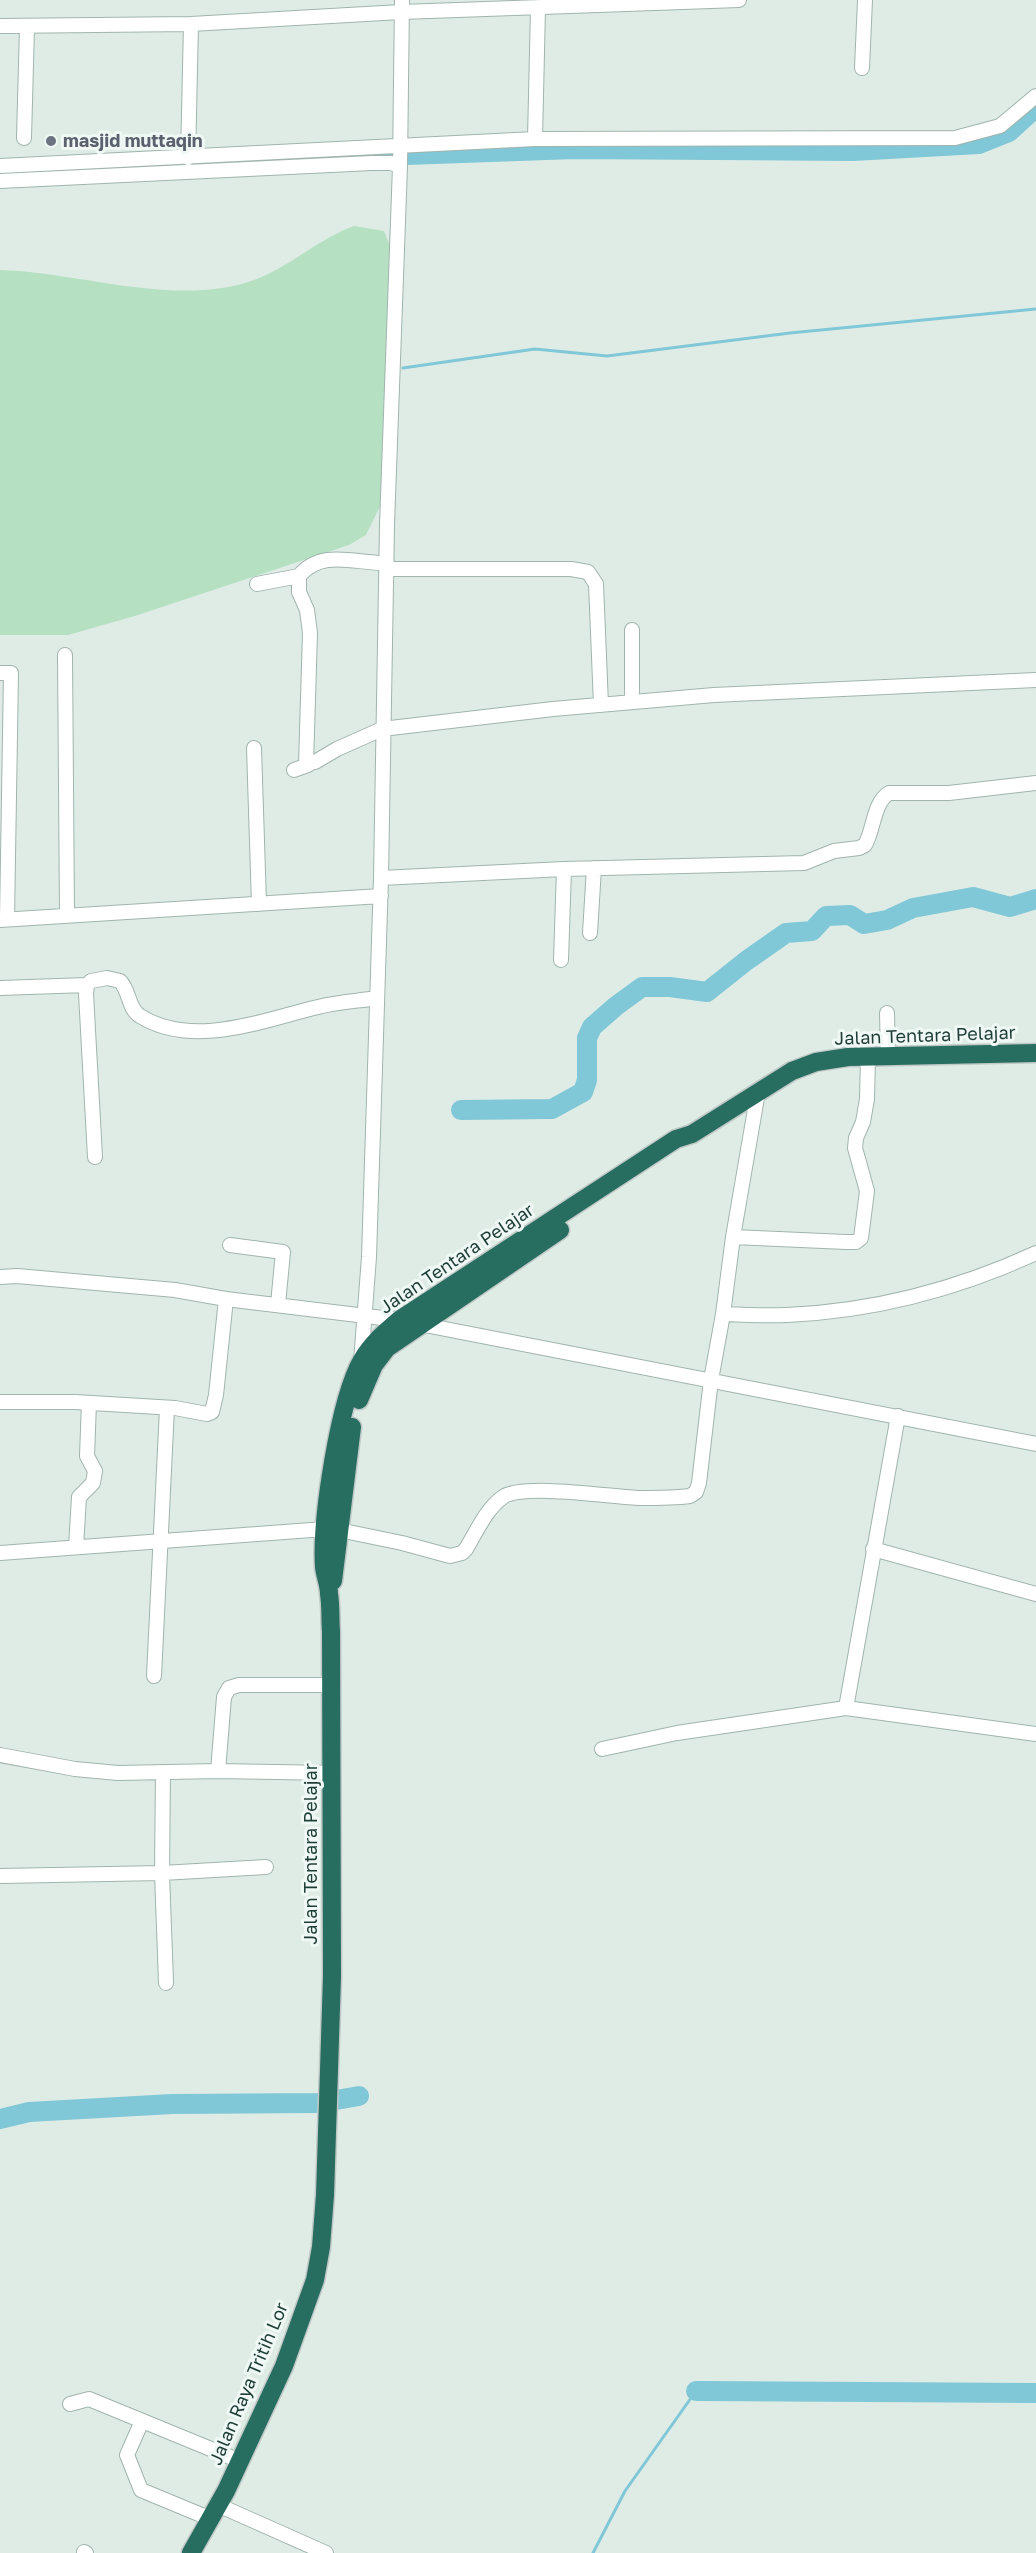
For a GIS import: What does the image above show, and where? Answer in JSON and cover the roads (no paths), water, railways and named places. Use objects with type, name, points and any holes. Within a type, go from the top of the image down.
[{"type":"highway","name":"Jalan Tentara Pelajar","points":[[328,2117],[332,1976],[332,1773],[329,1592],[324,1567],[332,1529],[336,1448],[346,1403],[364,1370],[373,1344],[399,1320],[676,1139],[692,1134],[804,1065],[848,1057],[1036,1053]]},
{"type":"highway","name":"Jalan Tentara Pelajar","points":[[364,1370],[387,1348],[421,1324],[681,1148],[692,1134]]},
{"type":"highway","name":"Jalan Raya Tritih Lor","points":[[191,2553],[240,2461],[284,2366],[315,2280],[323,2216],[328,2117]]},
{"type":"street","points":[[0,26],[191,24],[401,6],[538,8],[739,0]]},
{"type":"street","points":[[862,68],[865,0]]},
{"type":"street","points":[[364,1370],[381,896],[382,729],[400,156],[401,6]]},
{"type":"street","points":[[535,139],[538,8]]},
{"type":"street","points":[[188,158],[191,24]]},
{"type":"street","points":[[24,138],[27,27]]},
{"type":"street","points":[[0,166],[188,158],[400,156],[535,139],[956,138],[1000,126],[1036,96]]},
{"type":"street","points":[[0,181],[391,163],[400,156]]},
{"type":"street","points":[[257,584],[299,576],[309,567],[326,559],[387,564],[571,569],[588,572],[596,584],[601,705]]},
{"type":"street","points":[[299,576],[299,592],[307,610],[310,633],[305,762],[308,765]]},
{"type":"street","points":[[632,630],[632,702]]},
{"type":"street","points":[[65,655],[68,915]]},
{"type":"street","points":[[0,673],[10,673],[5,719],[4,920],[381,896]]},
{"type":"street","points":[[294,770],[382,729],[714,695],[1036,680]]},
{"type":"street","points":[[254,748],[259,904]]},
{"type":"street","points":[[381,878],[564,869],[804,863],[834,851],[859,848],[865,845],[879,806],[889,793],[949,793],[1036,783]]},
{"type":"street","points":[[590,933],[594,868]]},
{"type":"street","points":[[561,960],[564,869]]},
{"type":"street","points":[[0,988],[87,985],[94,980],[107,978],[120,981],[134,1011],[149,1020],[183,1032],[225,1028],[334,1004],[377,998]]},
{"type":"street","points":[[87,985],[95,1157]]},
{"type":"street","points":[[887,1013],[888,1056]]},
{"type":"street","points":[[732,1237],[846,1242],[856,1242],[861,1239],[867,1191],[855,1148],[867,1099],[868,1057]]},
{"type":"street","points":[[0,1553],[332,1529],[402,1543],[450,1556],[462,1553],[466,1549],[486,1516],[504,1496],[514,1492],[538,1491],[639,1498],[690,1496],[696,1492],[699,1483],[711,1380],[723,1314],[732,1237],[758,1092]]},
{"type":"street","points":[[230,1245],[283,1252],[278,1304]]},
{"type":"street","points":[[723,1314],[788,1315],[879,1304],[968,1280],[1036,1253]]},
{"type":"street","points":[[0,1276],[175,1290],[226,1299],[399,1320],[1036,1444]]},
{"type":"street","points":[[0,1402],[89,1403],[167,1408],[207,1414],[212,1412],[216,1395],[226,1299]]},
{"type":"street","points":[[76,1548],[79,1497],[92,1485],[95,1471],[87,1456],[89,1403]]},
{"type":"street","points":[[154,1676],[167,1408]]},
{"type":"street","points":[[846,1708],[898,1416]]},
{"type":"street","points":[[873,1549],[1036,1594]]},
{"type":"street","points":[[218,1771],[224,1697],[229,1688],[240,1685],[331,1685]]},
{"type":"street","points":[[602,1749],[677,1733],[846,1708],[1036,1734]]},
{"type":"street","points":[[0,1755],[75,1769],[118,1773],[218,1771],[332,1773]]},
{"type":"street","points":[[163,1773],[162,1873],[166,1983]]},
{"type":"street","points":[[0,1876],[162,1873],[266,1867]]},
{"type":"street","points":[[70,2404],[89,2399],[240,2461]]},
{"type":"street","points":[[142,2421],[127,2456],[141,2490],[214,2512],[326,2553]]},
{"type":"waterway","points":[[209,162],[575,149],[853,151],[979,144],[1009,132],[1036,107]]},
{"type":"waterway","points":[[403,368],[535,349],[607,356],[790,333],[1036,309]]},
{"type":"waterway","points":[[461,1110],[552,1109],[583,1092],[587,1080],[587,1038],[592,1027],[642,987],[670,987],[707,992],[786,933],[812,931],[826,916],[850,915],[864,924],[887,920],[913,908],[973,897],[1010,907],[1036,899]]},
{"type":"waterway","points":[[0,2119],[29,2112],[172,2104],[319,2103],[359,2096]]},
{"type":"waterway","points":[[593,2553],[625,2491],[696,2391]]},
{"type":"waterway","points":[[696,2391],[1036,2393]]},
{"type":"place","name":"masjid muttaqin","points":[[51,141]]}]
